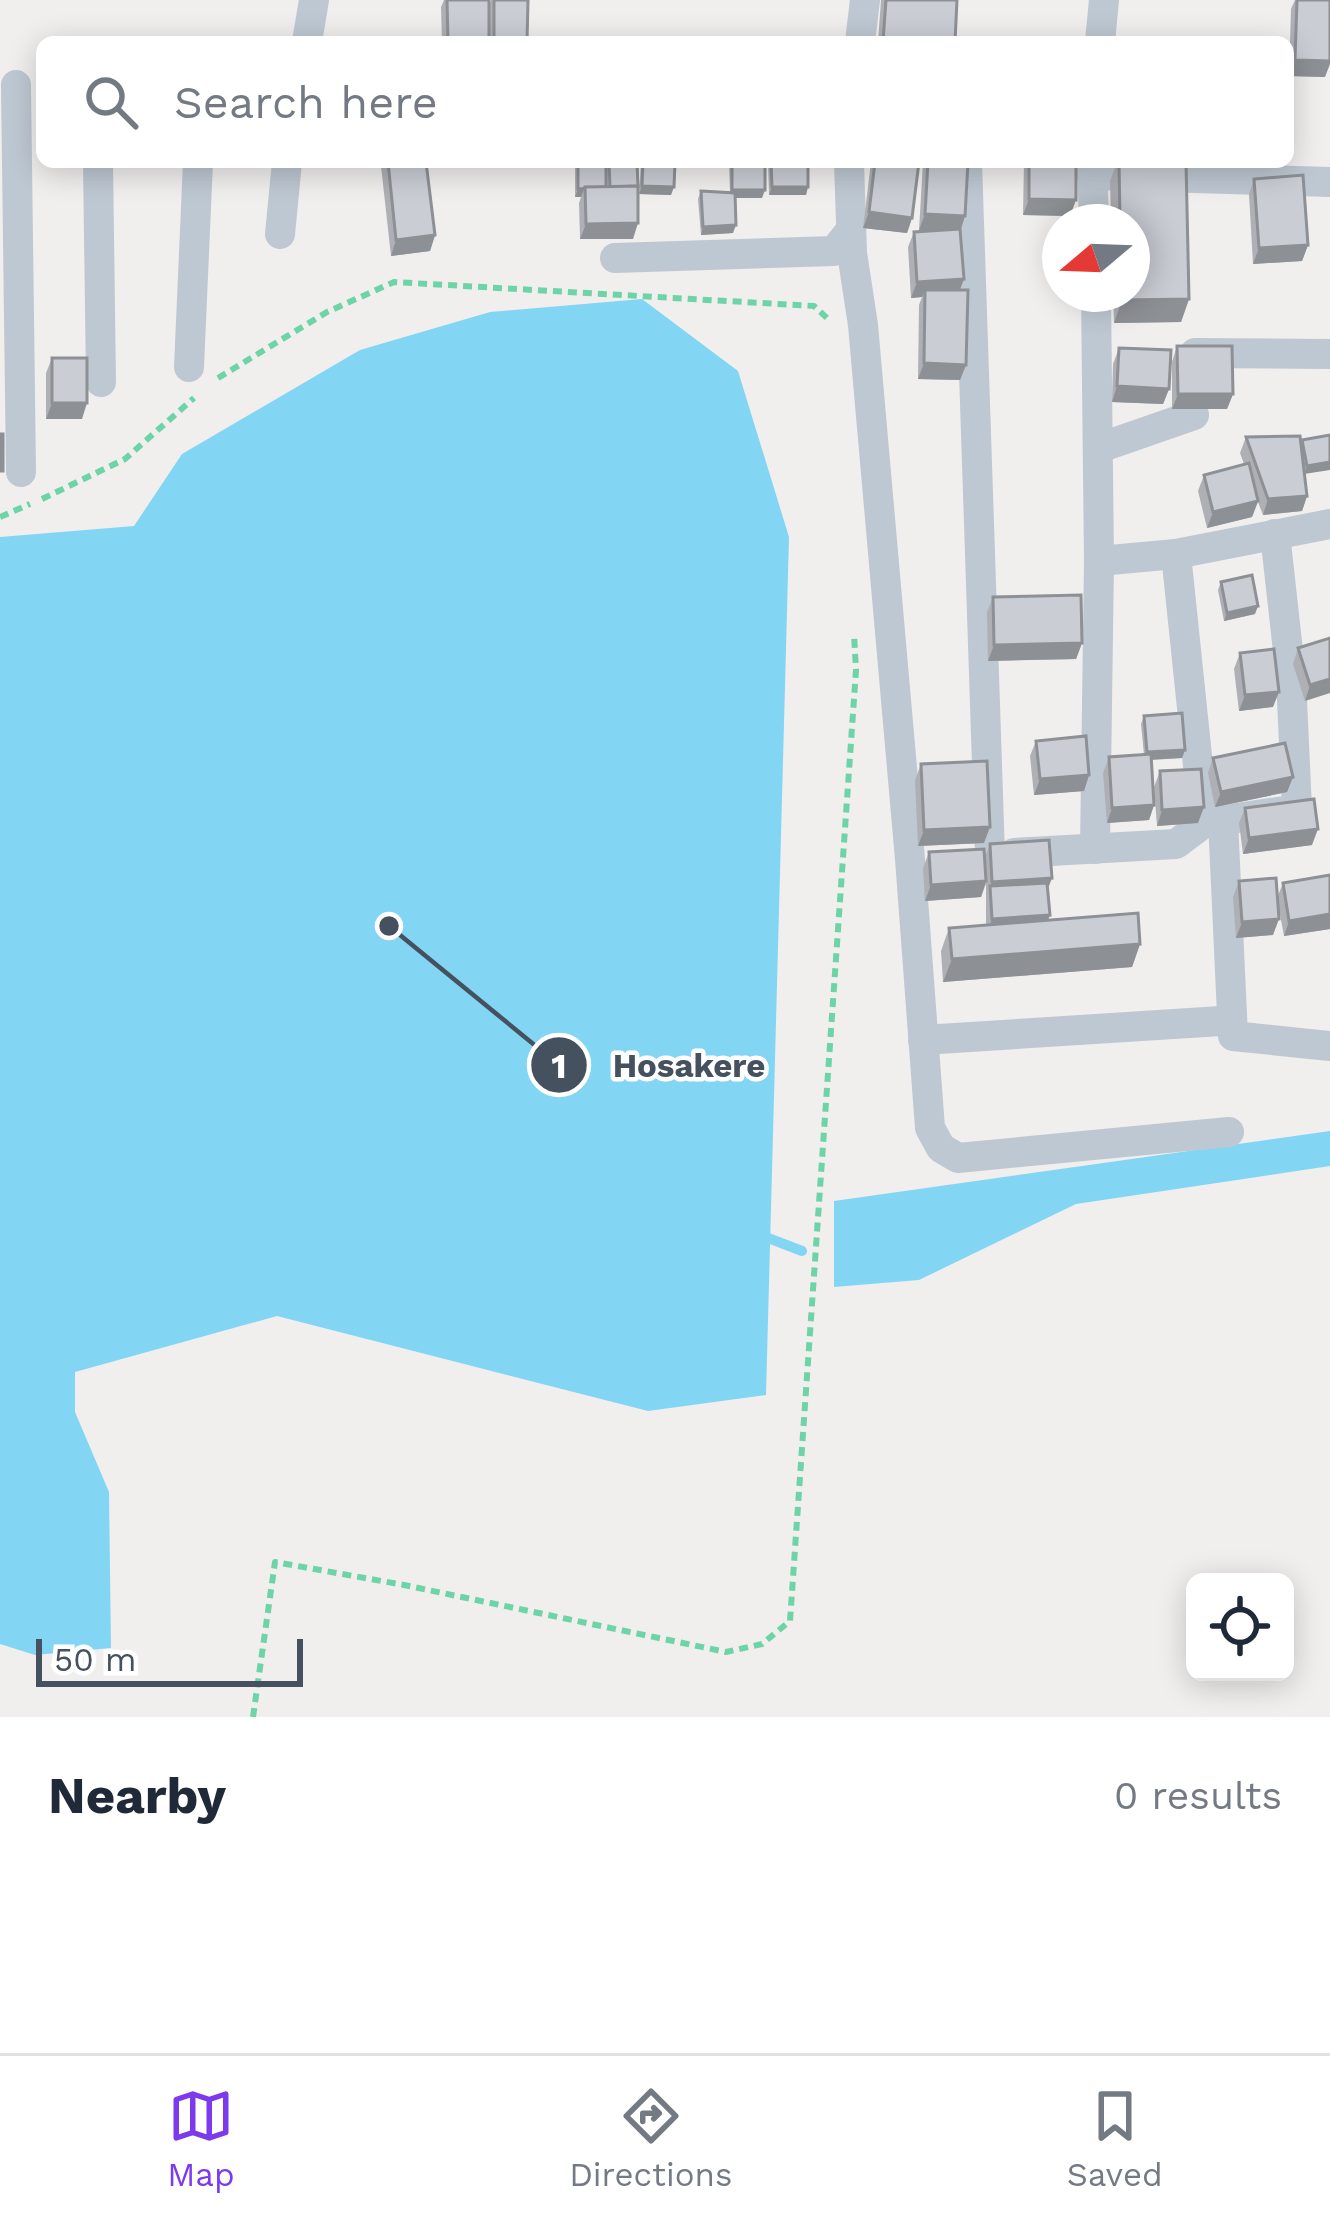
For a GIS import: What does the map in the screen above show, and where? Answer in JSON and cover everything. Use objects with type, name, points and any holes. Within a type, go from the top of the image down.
[{"type":"street","points":[[308,36],[314,0]]},
{"type":"street","points":[[861,36],[865,0]]},
{"type":"street","points":[[1101,36],[1104,0]]},
{"type":"street","points":[[19,85],[21,472]]},
{"type":"street","points":[[98,168],[101,382]]},
{"type":"street","points":[[198,168],[198,382]]},
{"type":"street","points":[[280,234],[286,168]]},
{"type":"street","points":[[849,168],[851,230],[920,859],[923,1040],[930,1129],[941,1148],[958,1158],[1228,1132]]},
{"type":"street","points":[[967,168],[980,855],[1176,844],[1214,821],[1297,809],[1291,678],[1275,534]]},
{"type":"street","points":[[1093,204],[1092,168],[1330,182]]},
{"type":"street","points":[[615,258],[834,251],[851,230]]},
{"type":"street","points":[[1095,848],[1099,448],[1110,352],[1100,312]]},
{"type":"street","points":[[1168,352],[1330,354]]},
{"type":"street","points":[[1099,448],[1195,415]]},
{"type":"street","points":[[1099,561],[1176,554],[1330,524]]},
{"type":"street","points":[[1176,554],[1214,821],[1233,1036],[1330,1046]]},
{"type":"street","points":[[923,1040],[1221,1022]]},
{"type":"path","points":[[0,517],[125,459],[198,382],[326,311],[394,281],[814,306],[838,328]]},
{"type":"path","points":[[253,1717],[275,1562],[727,1652],[762,1644],[790,1621],[856,670],[854,625]]},
{"type":"water","points":[[642,299],[738,371],[789,537],[766,1395],[648,1411],[277,1316],[75,1372],[75,1412],[109,1492],[111,1648],[35,1655],[0,1644],[0,537],[134,526],[182,454],[360,350],[490,312]]},
{"type":"water","points":[[1330,1131],[1330,1166],[1076,1204],[919,1280],[834,1287],[834,1201]]},
{"type":"building","points":[[447,0],[489,0],[489,36],[448,36]]},
{"type":"building","points":[[494,0],[528,0],[527,36],[494,36]]},
{"type":"building","points":[[886,0],[957,0],[955,36],[883,36]]},
{"type":"building","points":[[1297,0],[1330,0],[1330,61],[1295,60]]},
{"type":"building","points":[[389,168],[427,168],[435,235],[396,240]]},
{"type":"building","points":[[578,168],[606,168],[606,187],[578,189]]},
{"type":"building","points":[[609,168],[637,168],[638,186],[610,187]]},
{"type":"building","points":[[643,168],[675,168],[674,187],[642,186]]},
{"type":"building","points":[[732,168],[765,168],[765,190],[732,190]]},
{"type":"building","points":[[771,168],[808,168],[808,187],[772,187]]},
{"type":"building","points":[[874,168],[918,168],[912,218],[869,212]]},
{"type":"building","points":[[928,168],[968,168],[965,216],[925,214]]},
{"type":"building","points":[[1029,168],[1076,168],[1076,200],[1029,199]]},
{"type":"building","points":[[1119,168],[1186,168],[1189,299],[1150,300],[1150,204],[1120,204]]},
{"type":"building","points":[[1303,175],[1308,245],[1259,248],[1254,179]]},
{"type":"building","points":[[638,186],[638,223],[586,224],[585,187]]},
{"type":"building","points":[[701,191],[735,193],[736,225],[703,227]]},
{"type":"building","points":[[960,229],[964,279],[917,282],[914,232]]},
{"type":"building","points":[[925,290],[968,290],[966,365],[924,363]]},
{"type":"building","points":[[1177,346],[1232,346],[1233,394],[1178,394]]},
{"type":"building","points":[[1119,348],[1171,350],[1169,389],[1117,386]]},
{"type":"building","points":[[52,358],[87,358],[87,403],[52,403]]},
{"type":"building","points":[[3,434],[3,471],[0,471]]},
{"type":"building","points":[[1330,435],[1330,462],[1307,466],[1302,440]]},
{"type":"building","points":[[1300,436],[1307,496],[1268,499],[1246,437]]},
{"type":"building","points":[[1249,463],[1258,501],[1213,512],[1204,475]]},
{"type":"building","points":[[1252,575],[1258,606],[1227,613],[1221,582]]},
{"type":"building","points":[[1081,595],[1082,643],[994,645],[993,597]]},
{"type":"building","points":[[1330,638],[1330,679],[1310,685],[1298,648]]},
{"type":"building","points":[[1274,649],[1279,692],[1245,695],[1240,653]]},
{"type":"building","points":[[1182,713],[1185,750],[1147,752],[1144,716]]},
{"type":"building","points":[[1086,736],[1089,775],[1040,779],[1036,741]]},
{"type":"building","points":[[1285,743],[1293,777],[1221,792],[1213,758]]},
{"type":"building","points":[[1151,754],[1154,805],[1112,808],[1109,757]]},
{"type":"building","points":[[987,761],[990,827],[924,830],[921,764]]},
{"type":"building","points":[[1201,769],[1204,807],[1162,810],[1160,771]]},
{"type":"building","points":[[1314,799],[1318,829],[1249,838],[1245,808]]},
{"type":"building","points":[[1049,840],[1052,878],[992,882],[990,844]]},
{"type":"building","points":[[984,849],[986,881],[931,885],[929,852]]},
{"type":"building","points":[[1330,875],[1330,914],[1289,921],[1283,883]]},
{"type":"building","points":[[1276,878],[1279,919],[1242,922],[1239,881]]},
{"type":"building","points":[[1047,883],[1050,915],[992,919],[990,886]]},
{"type":"building","points":[[1138,913],[1140,944],[952,959],[949,928]]},
{"type":"waterway","points":[[758,1234],[802,1251]]},
{"type":"place","name":"Hosakere","points":[[389,926]]}]
